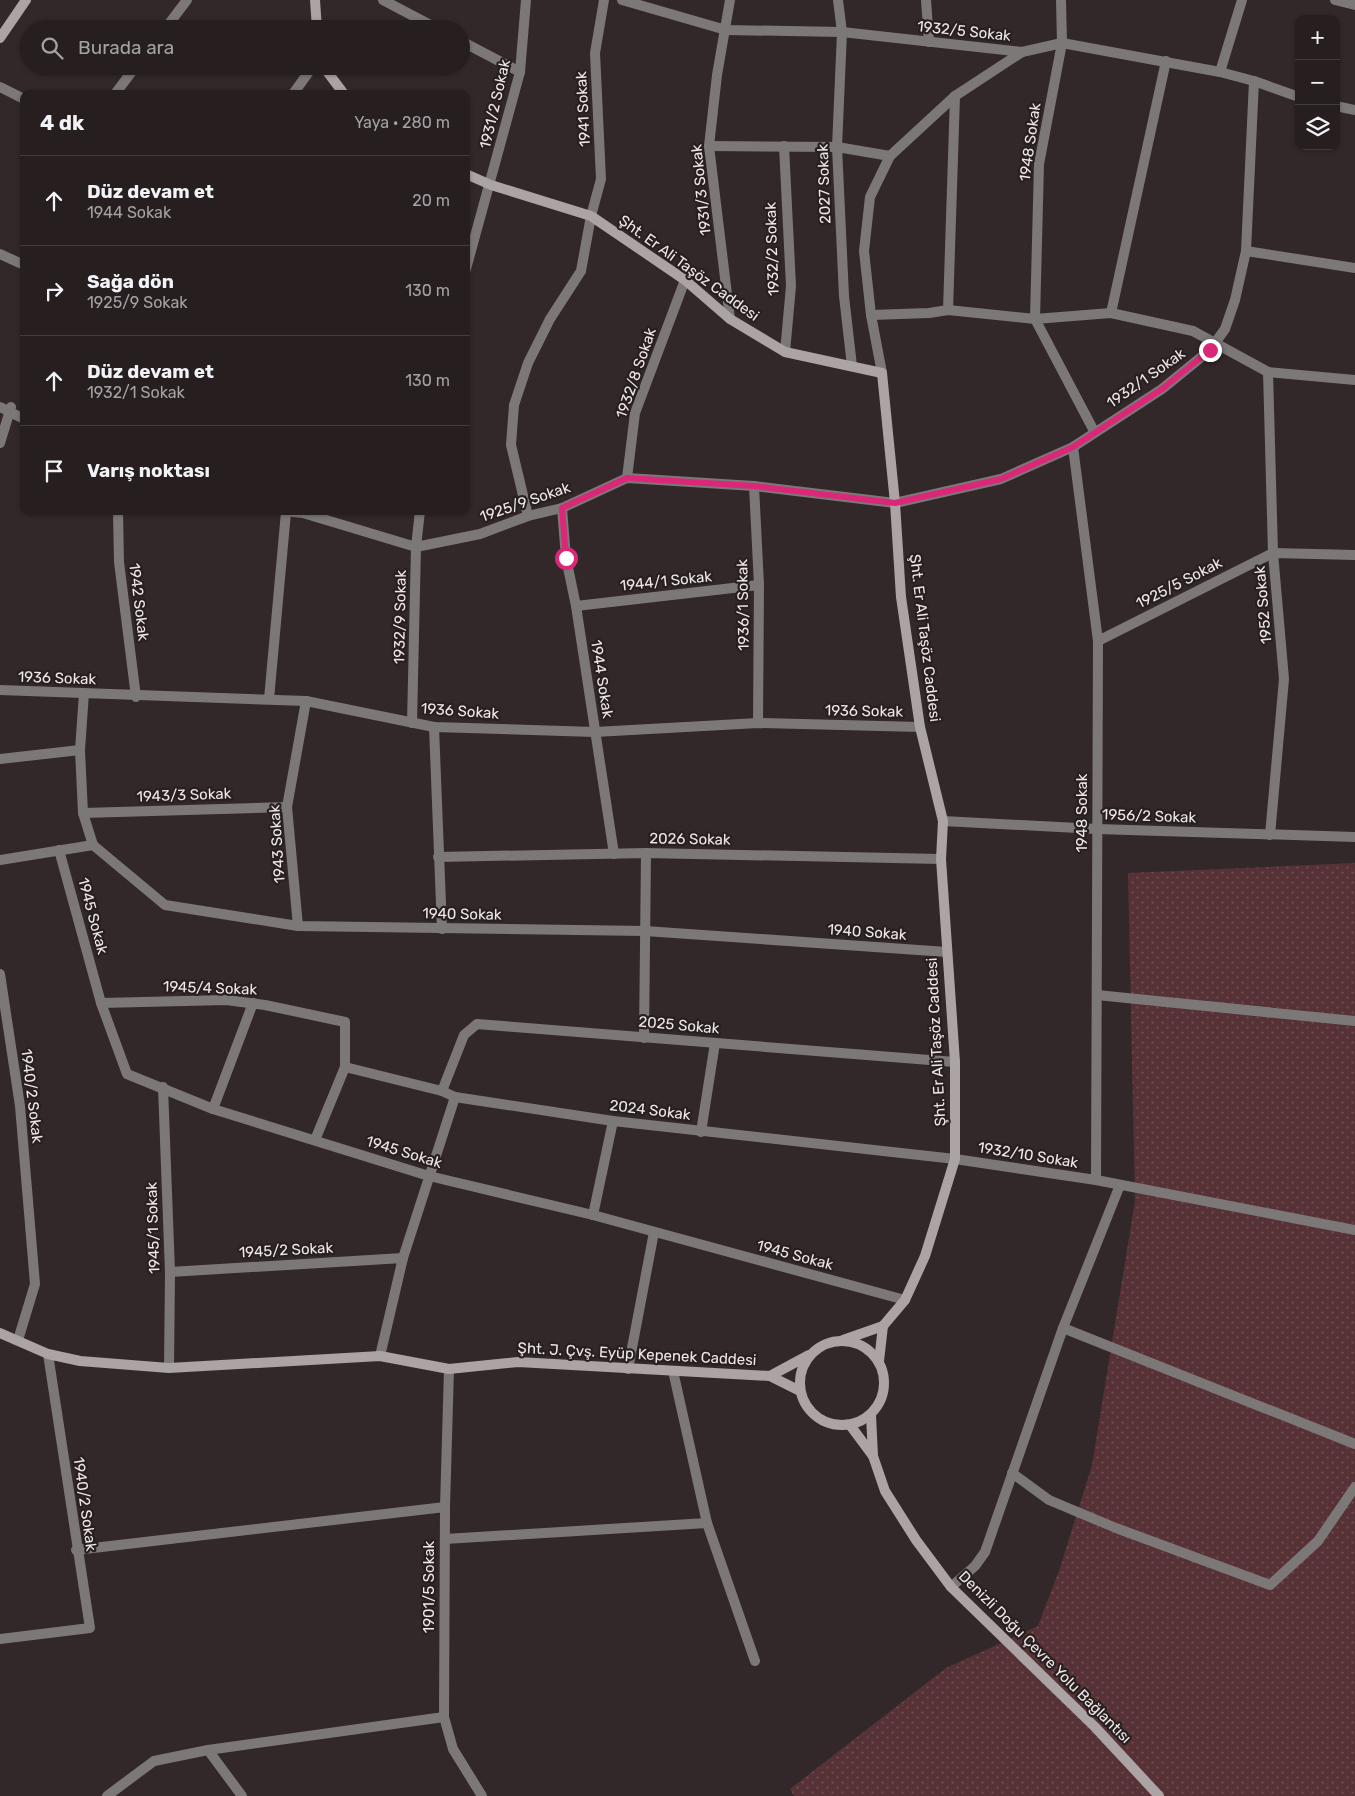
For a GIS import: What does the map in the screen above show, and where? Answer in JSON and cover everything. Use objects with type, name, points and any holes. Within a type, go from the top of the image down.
[{"type":"street","points":[[0,38],[26,0]]},
{"type":"street","points":[[172,20],[187,0]]},
{"type":"street","points":[[315,0],[316,20]]},
{"type":"street","points":[[383,0],[421,20]]},
{"type":"street","name":"1931/2 Sokak","points":[[491,185],[520,72],[526,0]]},
{"type":"street","name":"1941 Sokak","points":[[591,216],[601,179],[595,53],[604,0]]},
{"type":"street","name":"1932/5 Sokak","points":[[622,0],[726,30],[842,32],[1022,52],[1062,44],[1220,72],[1254,81],[1295,96]]},
{"type":"street","name":"1931/3 Sokak","points":[[730,0],[717,76],[709,146],[730,319]]},
{"type":"street","name":"2027 Sokak","points":[[838,0],[842,32],[837,147],[844,296],[852,366]]},
{"type":"street","points":[[926,0],[929,42]]},
{"type":"street","name":"1948 Sokak","points":[[1035,319],[1040,164],[1062,44],[1061,0]]},
{"type":"street","points":[[1220,72],[1242,0]]},
{"type":"street","points":[[1335,0],[1355,5]]},
{"type":"street","points":[[470,46],[520,72]]},
{"type":"street","points":[[882,373],[871,315],[864,251],[870,197],[890,156],[955,96],[1022,52]]},
{"type":"street","points":[[1111,313],[1166,61]]},
{"type":"street","points":[[118,90],[129,75]]},
{"type":"street","points":[[296,90],[307,75]]},
{"type":"street","points":[[330,75],[341,90]]},
{"type":"street","name":"1932/1 Sokak","points":[[895,503],[1001,479],[1073,447],[1094,431],[1162,389],[1210,350],[1225,329],[1235,300],[1246,251],[1254,81]]},
{"type":"street","points":[[0,88],[20,98]]},
{"type":"street","points":[[948,310],[955,96]]},
{"type":"street","points":[[1340,107],[1355,110]]},
{"type":"street","points":[[709,146],[837,147],[890,156]]},
{"type":"street","name":"1932/2 Sokak","points":[[784,146],[791,286],[785,352]]},
{"type":"street","name":"Şht. Er Ali Taşöz Caddesi","points":[[470,176],[491,185],[591,216],[685,280],[730,319],[785,352],[882,373],[895,503],[901,597],[920,727],[942,821],[941,859],[955,1062],[955,1159],[925,1256],[905,1300],[883,1326]]},
{"type":"street","points":[[470,256],[491,185]]},
{"type":"street","points":[[528,516],[511,445],[514,405],[528,363],[550,318],[581,271],[591,216]]},
{"type":"street","points":[[1246,251],[1355,268]]},
{"type":"street","points":[[0,254],[20,263]]},
{"type":"street","name":"1932/8 Sokak","points":[[627,478],[635,413],[685,280]]},
{"type":"street","points":[[871,315],[929,313],[948,310],[1035,319],[1111,313],[1193,331],[1214,345],[1268,372],[1355,380]]},
{"type":"street","points":[[1035,319],[1094,431]]},
{"type":"street","name":"1952 Sokak","points":[[1268,372],[1273,553],[1284,679],[1270,835]]},
{"type":"street","points":[[0,407],[11,410],[20,416]]},
{"type":"street","points":[[0,443],[11,410]]},
{"type":"street","name":"1948 Sokak","points":[[1073,447],[1098,641],[1096,1180]]},
{"type":"street","name":"1925/9 Sokak","points":[[313,515],[416,547],[480,534],[528,516],[562,508],[627,478],[754,486],[895,503]]},
{"type":"street","name":"1936/1 Sokak","points":[[754,486],[759,585],[758,723]]},
{"type":"street","name":"1944 Sokak","points":[[562,508],[566,558],[576,606],[614,854]]},
{"type":"street","name":"1942 Sokak","points":[[118,515],[119,562],[136,696]]},
{"type":"street","points":[[270,699],[285,515]]},
{"type":"street","name":"1932/9 Sokak","points":[[412,723],[416,547],[420,515]]},
{"type":"street","points":[[1273,553],[1355,555]]},
{"type":"street","name":"1925/5 Sokak","points":[[1098,641],[1273,553]]},
{"type":"street","name":"1944/1 Sokak","points":[[576,606],[759,585]]},
{"type":"street","name":"1936 Sokak","points":[[0,690],[270,699],[306,702],[434,727],[595,732],[758,723],[920,727]]},
{"type":"street","points":[[0,860],[93,846],[83,813],[80,750],[84,694]]},
{"type":"street","name":"1943 Sokak","points":[[298,926],[287,807],[306,702]]},
{"type":"street","points":[[434,727],[442,929]]},
{"type":"street","points":[[0,759],[80,750]]},
{"type":"street","name":"1943/3 Sokak","points":[[83,813],[287,807]]},
{"type":"street","name":"1956/2 Sokak","points":[[942,821],[1097,829],[1355,836]]},
{"type":"street","name":"1940 Sokak","points":[[93,846],[165,905],[298,926],[645,931],[947,952]]},
{"type":"street","name":"1945 Sokak","points":[[59,850],[101,1003],[127,1074],[163,1087],[213,1110],[429,1176],[593,1215],[905,1300]]},
{"type":"street","points":[[644,1038],[646,853]]},
{"type":"street","name":"2026 Sokak","points":[[438,857],[646,853],[941,859]]},
{"type":"street","name":"1940/2 Sokak","points":[[0,974],[20,1106],[35,1284],[18,1340]]},
{"type":"street","points":[[1097,995],[1355,1021]]},
{"type":"street","name":"1945/4 Sokak","points":[[101,1003],[226,1000],[253,1003],[346,1022],[345,1068]]},
{"type":"street","points":[[213,1110],[253,1003]]},
{"type":"street","name":"2025 Sokak","points":[[442,1091],[464,1035],[477,1024],[955,1062]]},
{"type":"street","points":[[701,1132],[715,1043]]},
{"type":"street","points":[[315,1140],[345,1068]]},
{"type":"street","name":"2024 Sokak","points":[[345,1068],[442,1091],[455,1097],[614,1121],[955,1159]]},
{"type":"street","name":"1945/1 Sokak","points":[[163,1087],[170,1272],[169,1368]]},
{"type":"street","points":[[380,1356],[403,1258],[455,1097]]},
{"type":"street","points":[[593,1215],[614,1121]]},
{"type":"street","name":"1932/10 Sokak","points":[[955,1159],[1096,1180],[1355,1230]]},
{"type":"street","points":[[951,1587],[975,1566],[985,1552],[1063,1328],[1120,1185]]},
{"type":"street","points":[[628,1369],[654,1232]]},
{"type":"street","name":"1945/2 Sokak","points":[[170,1272],[403,1258]]},
{"type":"street","points":[[770,1376],[810,1354],[820,1346],[883,1326],[879,1361],[885,1383],[884,1395],[871,1414],[850,1425],[836,1426],[818,1418],[805,1404],[800,1391],[803,1366],[810,1354]]},
{"type":"street","points":[[1063,1328],[1355,1444]]},
{"type":"street","name":"Şht. J. Çvş. Eyüp Kepenek Caddesi","points":[[0,1333],[48,1354],[80,1361],[169,1368],[380,1356],[449,1369],[518,1362],[770,1376]]},
{"type":"street","points":[[843,1340],[871,1352],[879,1361]]},
{"type":"street","name":"1940/2 Sokak","points":[[0,1639],[90,1628],[76,1550],[48,1354]]},
{"type":"street","name":"1901/5 Sokak","points":[[449,1369],[445,1507],[444,1717],[453,1749],[482,1796]]},
{"type":"street","points":[[672,1372],[708,1523],[754,1661]]},
{"type":"street","points":[[770,1376],[800,1391]]},
{"type":"street","points":[[871,1414],[873,1456]]},
{"type":"street","points":[[850,1425],[873,1456]]},
{"type":"street","name":"Denizli Doğu Çevre Yolu Bağlantısı","points":[[873,1456],[885,1491],[916,1540],[951,1587],[1095,1727],[1159,1796]]},
{"type":"street","points":[[1012,1473],[1049,1500],[1116,1528],[1270,1585],[1318,1541],[1355,1487]]},
{"type":"street","points":[[76,1550],[445,1507]]},
{"type":"street","points":[[445,1539],[708,1523]]},
{"type":"street","points":[[107,1796],[154,1762],[208,1750],[444,1717]]},
{"type":"street","points":[[208,1750],[242,1796]]},
{"type":"shaded area","points":[[1355,863],[1355,1796],[794,1796],[790,1789],[946,1668],[1038,1626],[1060,1568],[1092,1465],[1135,1201],[1128,873]]},
{"type":"route","points":[[566,558],[562,508],[627,478],[754,486],[895,503],[1001,479],[1073,447],[1094,431],[1162,389],[1210,350]]}]
